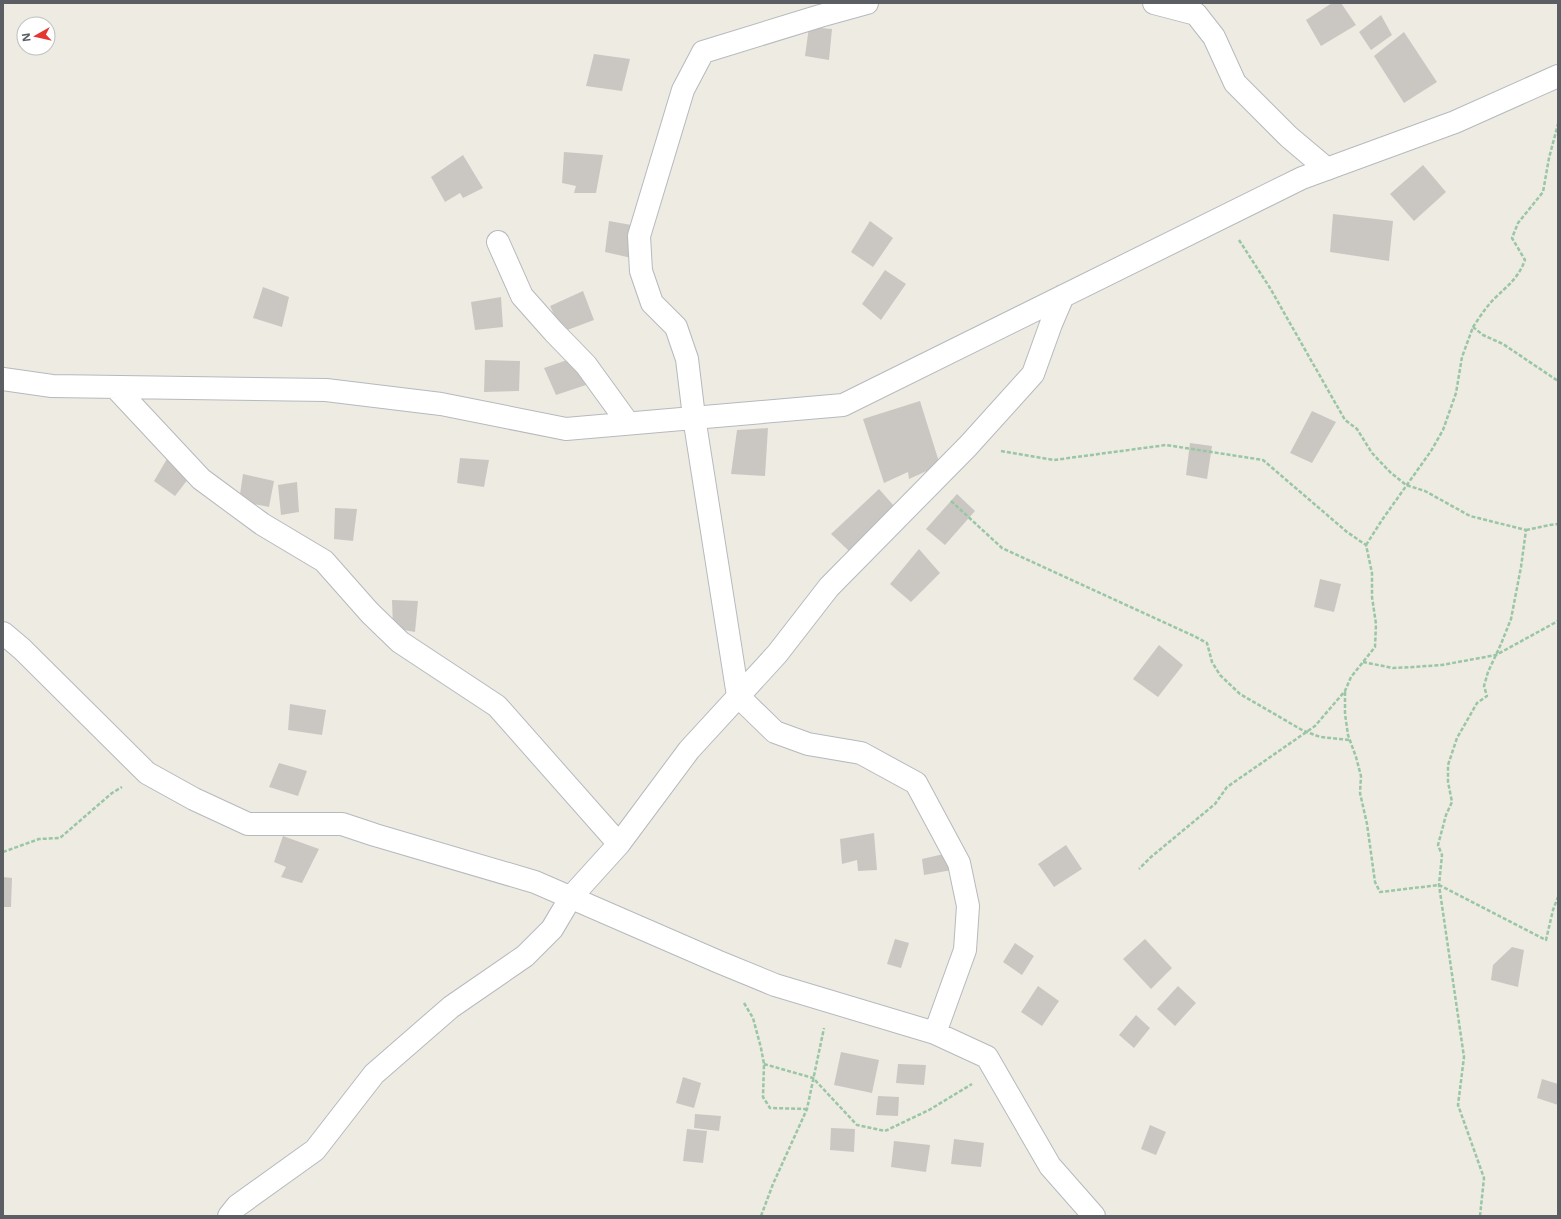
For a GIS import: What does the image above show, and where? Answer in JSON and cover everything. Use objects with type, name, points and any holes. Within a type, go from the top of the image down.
[{"type":"street","points":[[867,3],[703,52],[683,90],[639,236],[641,271],[652,303],[676,327],[687,359],[694,417],[738,696],[775,732],[808,744],[861,753],[916,783],[960,863],[968,906],[965,950],[935,1032]]},
{"type":"street","points":[[1154,3],[1196,14],[1214,37],[1235,83],[1290,137],[1327,169]]},
{"type":"street","points":[[3,379],[52,386],[326,390],[441,404],[566,429],[843,405],[1302,178],[1455,122],[1558,76]]},
{"type":"street","points":[[498,242],[522,296],[586,365],[628,423]]},
{"type":"street","points":[[229,1216],[237,1206],[315,1150],[374,1074],[451,1007],[526,956],[552,929],[571,897],[619,844],[689,750],[777,654],[829,588],[968,446],[1033,374],[1063,296]]},
{"type":"street","points":[[115,387],[202,479],[262,524],[324,561],[370,613],[400,642],[497,706],[619,844]]},
{"type":"street","points":[[3,633],[22,649],[147,773],[194,799],[248,824],[342,824],[535,882],[718,962],[775,985],[935,1032],[987,1057],[1050,1166],[1094,1216]]},
{"type":"path","points":[[1139,869],[1151,857],[1215,804],[1227,787],[1315,726],[1345,691],[1351,677],[1375,647],[1372,573],[1366,544],[1431,451],[1443,430],[1456,393],[1462,357],[1473,327],[1493,300],[1512,283],[1522,269],[1525,260],[1512,238],[1518,223],[1543,192],[1549,158],[1558,124]]},
{"type":"path","points":[[1224,216],[1270,288],[1345,420],[1357,428],[1372,453],[1390,472],[1406,485],[1425,491],[1470,516],[1526,530],[1558,524]]},
{"type":"path","points":[[1473,327],[1482,335],[1503,344],[1558,381]]},
{"type":"path","points":[[968,446],[1054,460],[1166,445],[1263,460],[1347,532],[1366,544]]},
{"type":"path","points":[[931,483],[1002,548],[1207,643],[1212,662],[1220,675],[1240,694],[1302,730],[1320,737],[1350,740]]},
{"type":"path","points":[[1480,1216],[1484,1178],[1458,1105],[1464,1057],[1439,885],[1442,855],[1438,845],[1446,815],[1452,802],[1448,782],[1448,765],[1457,738],[1477,703],[1487,696],[1484,686],[1488,672],[1511,618],[1521,568],[1526,530]]},
{"type":"path","points":[[1363,662],[1393,668],[1413,667],[1442,665],[1496,655],[1558,621]]},
{"type":"path","points":[[1345,691],[1345,714],[1350,740],[1361,776],[1360,793],[1367,824],[1375,882],[1380,892],[1439,885],[1546,940],[1552,910],[1558,897]]},
{"type":"path","points":[[3,852],[39,840],[60,838],[112,793],[147,773]]},
{"type":"path","points":[[741,999],[753,1018],[764,1064],[763,1097],[770,1108],[806,1109]]},
{"type":"path","points":[[761,1216],[806,1109],[829,1001]]},
{"type":"path","points":[[764,1064],[813,1078],[858,1125],[885,1131],[929,1110],[986,1076],[987,1057]]},
{"type":"building","points":[[1332,3],[1341,3],[1356,25],[1321,46],[1306,20]]},
{"type":"building","points":[[1381,15],[1392,35],[1371,50],[1359,32]]},
{"type":"building","points":[[809,27],[832,29],[829,60],[805,56]]},
{"type":"building","points":[[1404,32],[1437,82],[1404,103],[1374,56]]},
{"type":"building","points":[[594,54],[630,59],[622,91],[586,86]]},
{"type":"building","points":[[564,152],[603,155],[596,193],[574,193],[576,186],[562,183]]},
{"type":"building","points":[[463,155],[483,188],[463,198],[460,193],[445,202],[431,177]]},
{"type":"building","points":[[1423,165],[1446,192],[1414,221],[1390,194]]},
{"type":"building","points":[[1333,214],[1393,221],[1389,261],[1330,252]]},
{"type":"building","points":[[609,221],[637,226],[636,259],[605,252]]},
{"type":"building","points":[[870,221],[893,238],[873,267],[851,252]]},
{"type":"building","points":[[885,270],[906,284],[881,320],[862,304]]},
{"type":"building","points":[[263,287],[289,297],[282,327],[253,318]]},
{"type":"building","points":[[583,291],[594,320],[562,332],[550,306]]},
{"type":"building","points":[[501,297],[503,327],[475,330],[471,302]]},
{"type":"building","points":[[573,358],[586,385],[556,395],[544,368]]},
{"type":"building","points":[[485,360],[520,361],[519,391],[484,392]]},
{"type":"building","points":[[920,401],[940,465],[909,479],[908,472],[884,483],[863,419]]},
{"type":"building","points":[[1312,411],[1336,422],[1312,463],[1290,453]]},
{"type":"building","points":[[768,428],[765,476],[731,474],[737,430]]},
{"type":"building","points":[[1190,443],[1212,446],[1207,479],[1186,475]]},
{"type":"building","points":[[171,452],[192,474],[175,496],[154,481]]},
{"type":"building","points":[[460,458],[489,460],[484,487],[457,483]]},
{"type":"building","points":[[243,474],[274,481],[269,507],[239,501]]},
{"type":"building","points":[[297,482],[299,512],[281,515],[278,485]]},
{"type":"building","points":[[879,489],[894,506],[849,551],[831,534]]},
{"type":"building","points":[[957,494],[975,511],[945,545],[926,529]]},
{"type":"building","points":[[335,508],[357,509],[353,541],[334,539]]},
{"type":"building","points":[[919,549],[940,573],[911,602],[890,584]]},
{"type":"building","points":[[1320,579],[1341,584],[1334,612],[1314,607]]},
{"type":"building","points":[[392,600],[418,601],[415,632],[393,628]]},
{"type":"building","points":[[1159,645],[1183,665],[1158,697],[1133,679]]},
{"type":"building","points":[[290,704],[326,710],[322,735],[288,730]]},
{"type":"building","points":[[279,763],[307,771],[298,796],[269,787]]},
{"type":"building","points":[[874,833],[877,870],[858,871],[857,860],[842,864],[840,839]]},
{"type":"building","points":[[283,836],[319,849],[302,883],[281,877],[286,867],[274,862]]},
{"type":"building","points":[[1066,845],[1082,869],[1054,887],[1038,864]]},
{"type":"building","points":[[948,853],[952,870],[924,875],[922,859]]},
{"type":"building","points":[[3,877],[12,878],[11,907],[3,907]]},
{"type":"building","points":[[895,939],[909,943],[901,968],[887,964]]},
{"type":"building","points":[[1145,939],[1172,968],[1151,989],[1123,959]]},
{"type":"building","points":[[1015,943],[1034,956],[1022,975],[1003,962]]},
{"type":"building","points":[[1512,947],[1524,950],[1518,987],[1491,980],[1493,965]]},
{"type":"building","points":[[1038,986],[1059,1001],[1042,1026],[1021,1012]]},
{"type":"building","points":[[1178,986],[1196,1003],[1175,1026],[1157,1009]]},
{"type":"building","points":[[1136,1015],[1150,1028],[1134,1048],[1119,1035]]},
{"type":"building","points":[[841,1052],[879,1060],[872,1093],[834,1085]]},
{"type":"building","points":[[898,1064],[926,1065],[924,1085],[896,1083]]},
{"type":"building","points":[[683,1077],[701,1083],[694,1108],[676,1103]]},
{"type":"building","points":[[1542,1079],[1558,1084],[1558,1105],[1537,1098]]},
{"type":"building","points":[[878,1096],[899,1097],[898,1116],[876,1115]]},
{"type":"building","points":[[695,1114],[721,1116],[719,1131],[694,1128]]},
{"type":"building","points":[[1150,1125],[1166,1132],[1156,1155],[1141,1149]]},
{"type":"building","points":[[831,1128],[855,1129],[854,1152],[830,1150]]},
{"type":"building","points":[[687,1129],[707,1131],[703,1163],[683,1161]]},
{"type":"building","points":[[954,1139],[984,1143],[981,1167],[951,1164]]},
{"type":"building","points":[[894,1141],[930,1145],[926,1172],[891,1167]]}]
